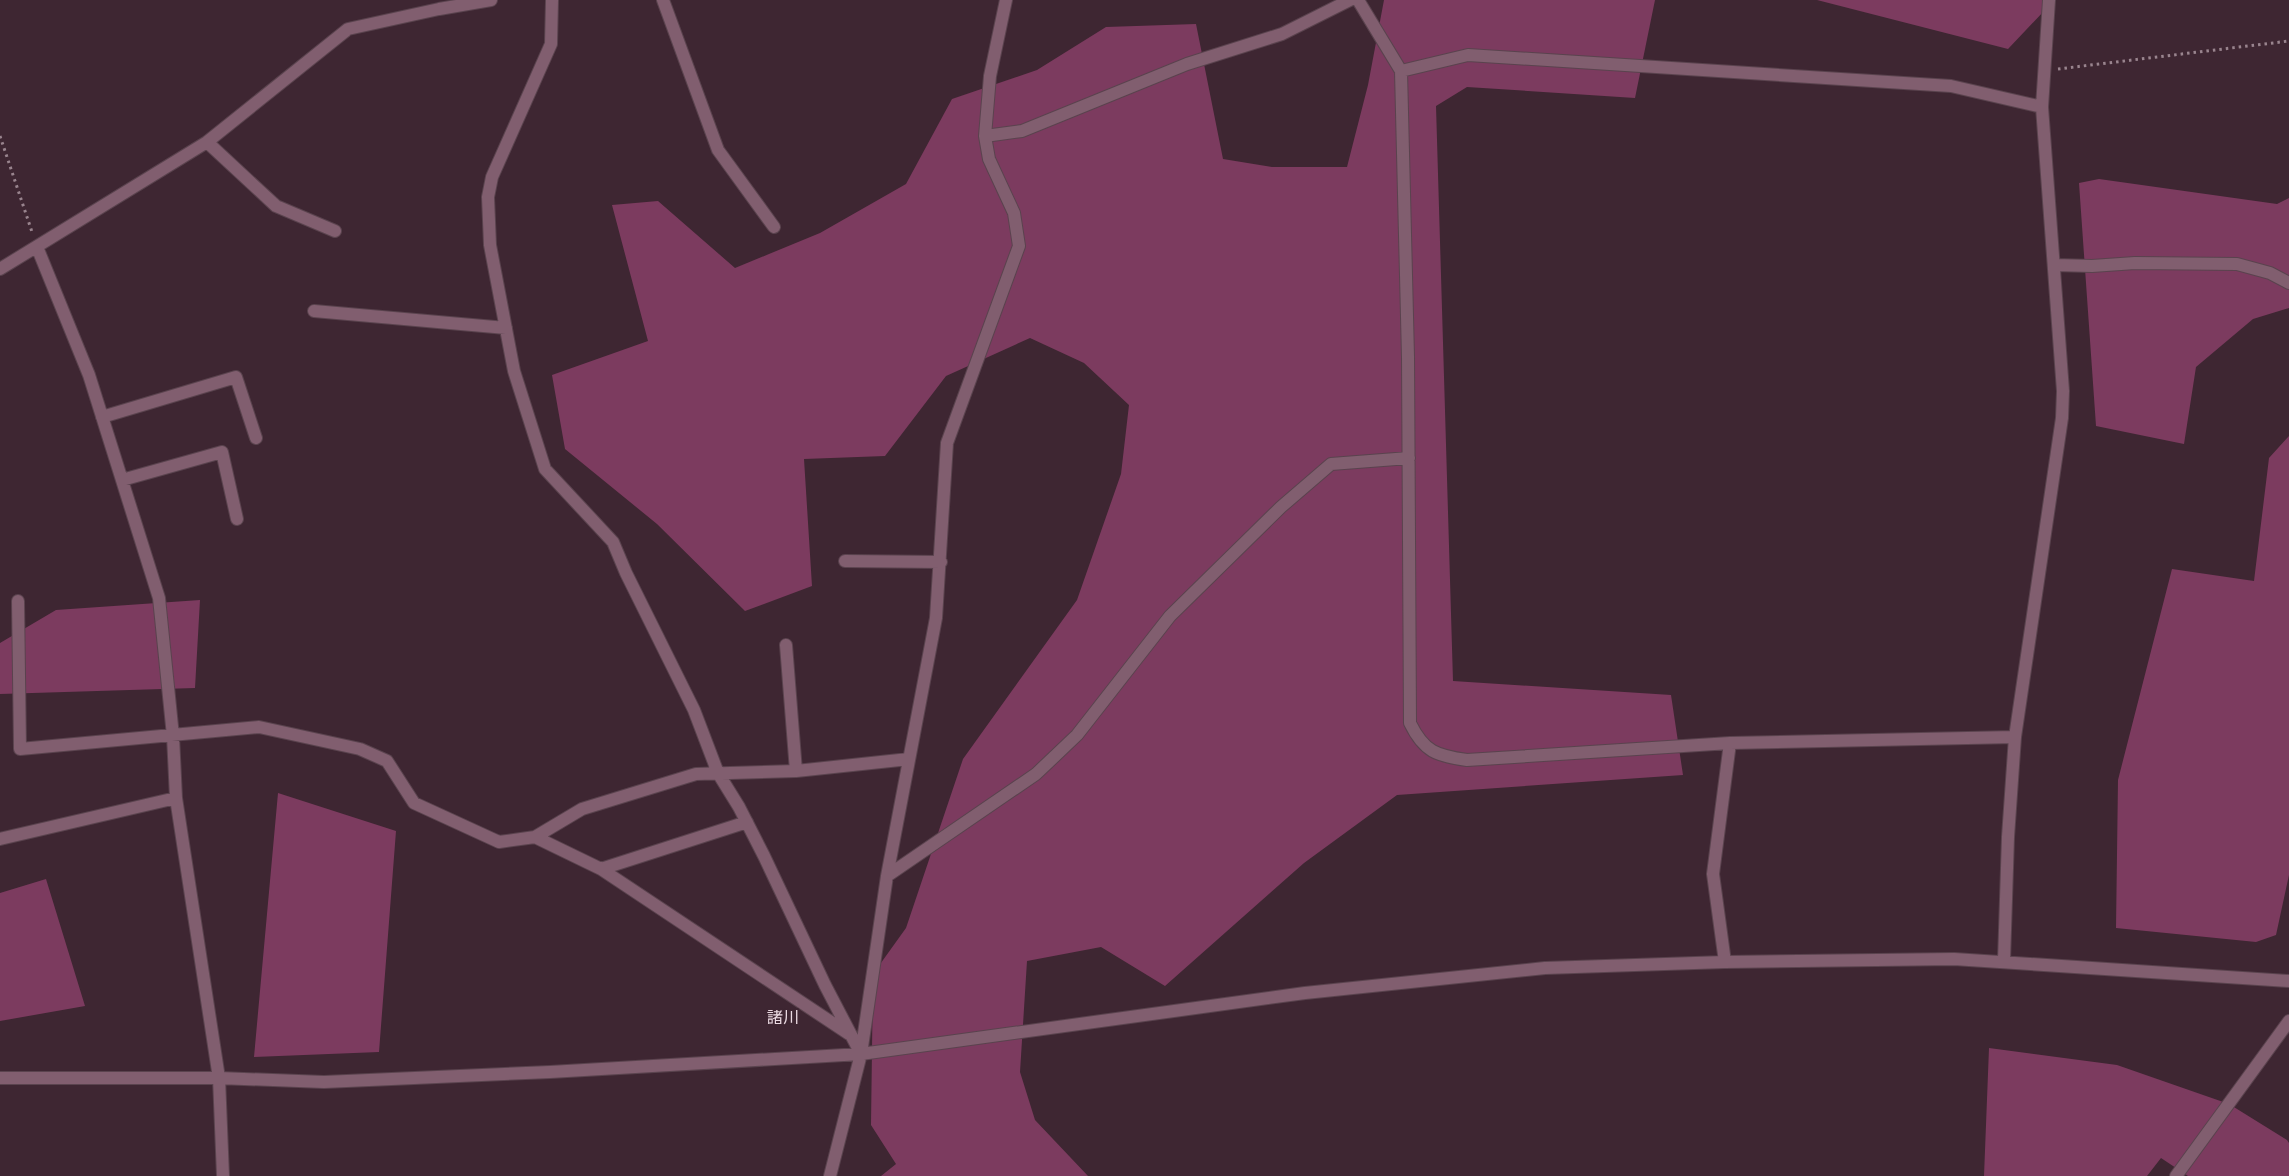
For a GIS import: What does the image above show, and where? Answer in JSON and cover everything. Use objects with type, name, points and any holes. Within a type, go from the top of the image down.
[{"type":"street","points":[[0,269],[207,142],[348,29],[439,9],[491,0]]},
{"type":"street","points":[[552,0],[551,44],[492,177],[488,197],[490,245],[514,371],[545,469],[589,519],[613,542],[626,573],[694,710],[718,773],[747,822],[861,1054]]},
{"type":"street","points":[[663,0],[718,150],[774,227]]},
{"type":"street","points":[[830,1176],[861,1054],[887,876],[936,618],[948,443],[968,382],[997,310],[1019,246],[1014,213],[988,159],[985,136],[990,76],[1006,0]]},
{"type":"street","points":[[985,136],[1022,131],[1187,64],[1282,34],[1350,0]]},
{"type":"street","points":[[1358,0],[1401,71],[1409,458],[1410,723],[1418,740],[1443,757],[1467,760],[1730,743],[2014,737]]},
{"type":"street","points":[[2004,961],[2008,837],[2014,737],[2062,418],[2063,391],[2042,107],[2049,0]]},
{"type":"street","points":[[1401,71],[1468,55],[1951,86],[2042,107]]},
{"type":"street","points":[[207,142],[276,206],[335,231]]},
{"type":"street","points":[[37,247],[89,375],[158,598],[173,736],[176,798],[219,1078],[223,1176]]},
{"type":"street","points":[[2054,265],[2092,266],[2135,263],[2238,264],[2270,273],[2289,283]]},
{"type":"street","points":[[314,311],[506,328]]},
{"type":"street","points":[[102,417],[236,377],[256,438]]},
{"type":"street","points":[[122,480],[222,452],[237,519]]},
{"type":"street","points":[[887,876],[1036,774],[1076,736],[1170,616],[1281,506],[1331,464],[1409,458]]},
{"type":"street","points":[[845,561],[940,562]]},
{"type":"street","points":[[18,601],[20,749],[259,727],[360,748],[387,760],[414,803],[499,842],[535,838],[582,809],[696,774],[796,771],[909,759]]},
{"type":"street","points":[[786,645],[796,771]]},
{"type":"street","points":[[1725,962],[1713,874],[1730,743]]},
{"type":"street","points":[[0,839],[176,798]]},
{"type":"street","points":[[601,869],[747,822]]},
{"type":"street","points":[[535,838],[601,869],[851,1035]]},
{"type":"street","points":[[0,1078],[219,1078],[334,1081],[550,1072],[861,1054],[1305,993],[1545,968],[1725,962],[1954,959],[2289,981]]},
{"type":"street","points":[[2176,1176],[2289,1021]]},
{"type":"path","points":[[2043,71],[2289,41]]},
{"type":"path","points":[[0,136],[37,247]]},
{"type":"shaded area","points":[[1384,0],[1655,0],[1635,98],[1467,87],[1436,106],[1453,681],[1671,695],[1683,775],[1397,795],[1304,863],[1165,986],[1101,947],[1027,961],[1020,1072],[1035,1120],[1088,1176],[881,1176],[896,1164],[871,1125],[873,974],[906,928],[963,759],[1077,600],[1121,474],[1129,405],[1084,363],[1030,338],[946,376],[885,456],[804,459],[812,586],[745,611],[657,524],[565,449],[552,375],[648,341],[612,205],[658,201],[735,268],[820,233],[906,184],[952,99],[1037,70],[1106,27],[1196,24],[1223,159],[1272,167],[1347,167],[1368,85]]},
{"type":"shaded area","points":[[1817,0],[2043,0],[2044,11],[2008,49]]},
{"type":"shaded area","points":[[2099,179],[2277,204],[2289,198],[2289,308],[2253,319],[2196,367],[2184,444],[2096,426],[2079,183]]},
{"type":"shaded area","points":[[2289,436],[2289,875],[2276,935],[2256,942],[2116,928],[2118,780],[2172,569],[2254,581],[2269,458]]},
{"type":"shaded area","points":[[200,600],[195,688],[0,694],[0,643],[56,610]]},
{"type":"shaded area","points":[[278,793],[396,831],[379,1052],[254,1057]]},
{"type":"shaded area","points":[[46,879],[85,1006],[0,1021],[0,893]]},
{"type":"shaded area","points":[[1989,1048],[2117,1065],[2229,1104],[2287,1140],[2289,1143],[2289,1176],[2188,1176],[2161,1158],[2147,1176],[1984,1176]]},
{"type":"district","name":"諸川","points":[[783,1017]]}]
